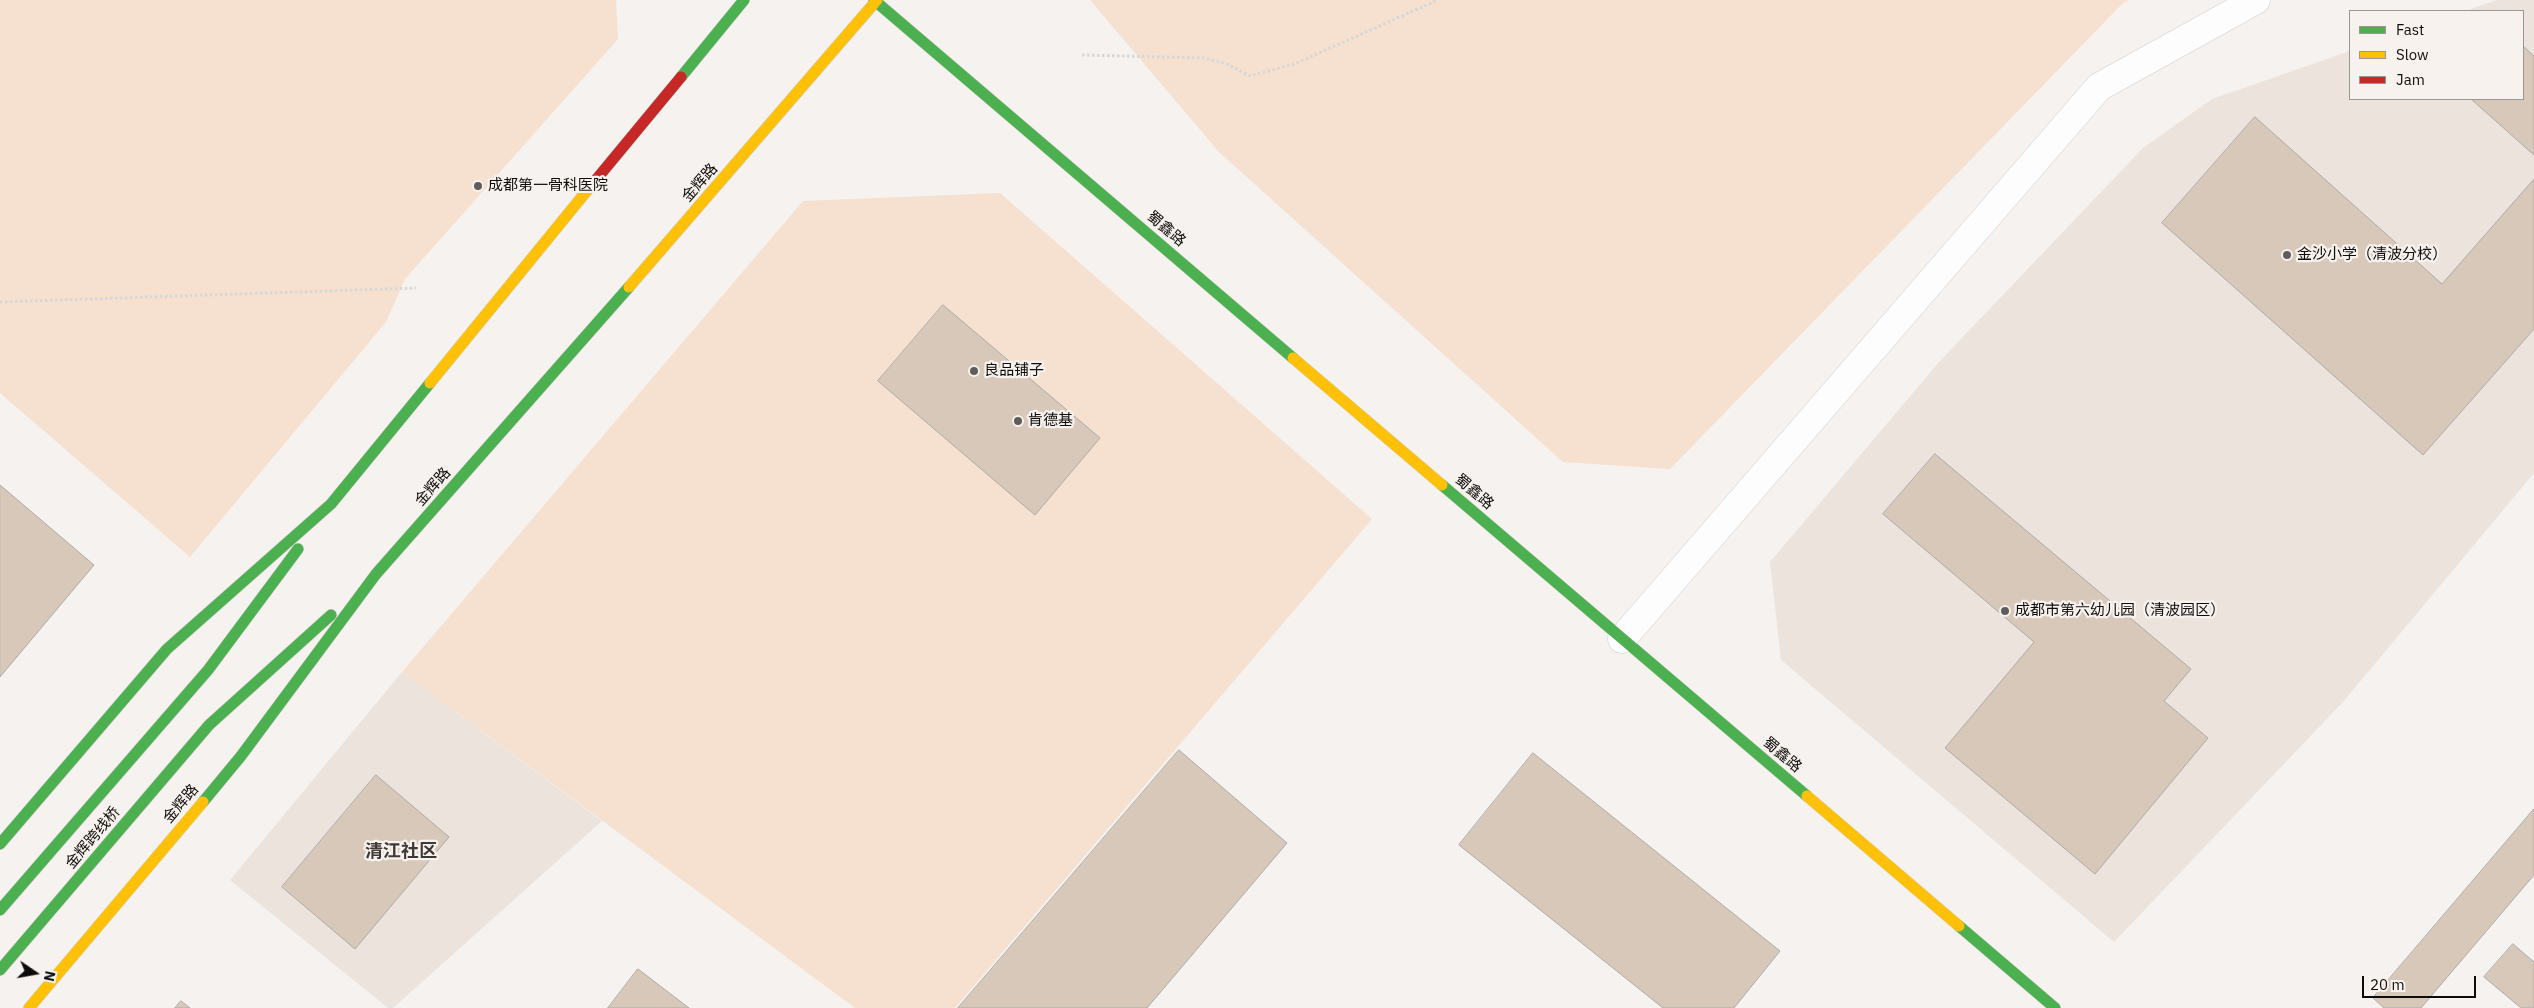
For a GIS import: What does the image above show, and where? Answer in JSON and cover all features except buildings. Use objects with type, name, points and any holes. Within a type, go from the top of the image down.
[{"type":"main road","points":[[0,844],[167,650],[331,504],[744,0]]},
{"type":"main road","name":"蜀鑫路","points":[[875,1],[2055,1008]]},
{"type":"main road","name":"金辉路","points":[[28,1008],[241,756],[376,574],[742,158],[875,1]]},
{"type":"main road","name":"金辉跨线桥","points":[[0,910],[208,670],[331,504]]},
{"type":"main road","name":"金辉跨线桥","points":[[0,970],[209,725],[376,574]]},
{"type":"street","points":[[1622,638],[2100,87],[2256,0]]},
{"type":"path","points":[[1082,55],[1202,58],[1227,64],[1250,76],[1294,64],[1438,0]]},
{"type":"path","points":[[0,302],[416,288]]},
{"type":"shaded area","points":[[0,0],[616,0],[618,39],[405,279],[386,322],[190,557],[0,393]]},
{"type":"shaded area","points":[[1090,0],[2130,0],[2123,3],[1670,469],[1563,462],[1219,152]]},
{"type":"shaded area","points":[[2497,0],[2534,0],[2534,473],[2343,702],[2114,942],[1781,660],[1770,562],[1939,362],[2143,148],[2212,99],[2349,51],[2349,100],[2524,100],[2524,10],[2468,10]]},
{"type":"shaded area","points":[[1000,193],[1372,519],[955,1008],[855,1008],[402,672],[803,201]]},
{"type":"shaded area","points":[[402,672],[602,821],[393,1008],[388,1008],[230,880]]},
{"type":"traffic: fast","points":[[681,77],[744,0]]},
{"type":"traffic: fast","points":[[874,0],[1293,358]]},
{"type":"traffic: fast","points":[[203,802],[241,756],[376,574],[629,287]]},
{"type":"traffic: fast","points":[[0,844],[167,649],[331,504],[430,383]]},
{"type":"traffic: fast","points":[[1442,485],[1807,796]]},
{"type":"traffic: fast","points":[[0,910],[208,670],[298,549]]},
{"type":"traffic: fast","points":[[0,970],[209,725],[331,615]]},
{"type":"traffic: fast","points":[[1959,926],[2055,1008]]},
{"type":"traffic: slow","points":[[629,287],[877,0]]},
{"type":"traffic: slow","points":[[430,383],[590,187]]},
{"type":"traffic: slow","points":[[1293,358],[1442,485]]},
{"type":"traffic: slow","points":[[1807,796],[1959,926]]},
{"type":"traffic: slow","points":[[29,1008],[203,802]]},
{"type":"traffic: jam","points":[[590,187],[681,77]]},
{"type":"place","name":"成都第一骨科医院","points":[[478,186]]},
{"type":"place","name":"金沙小学（清波分校）","points":[[2287,255]]},
{"type":"place","name":"良品铺子","points":[[974,371]]},
{"type":"place","name":"肯德基","points":[[1018,421]]},
{"type":"place","name":"成都市第六幼儿园（清波园区）","points":[[2005,611]]},
{"type":"district","name":"清江社区","points":[[401,852]]}]
